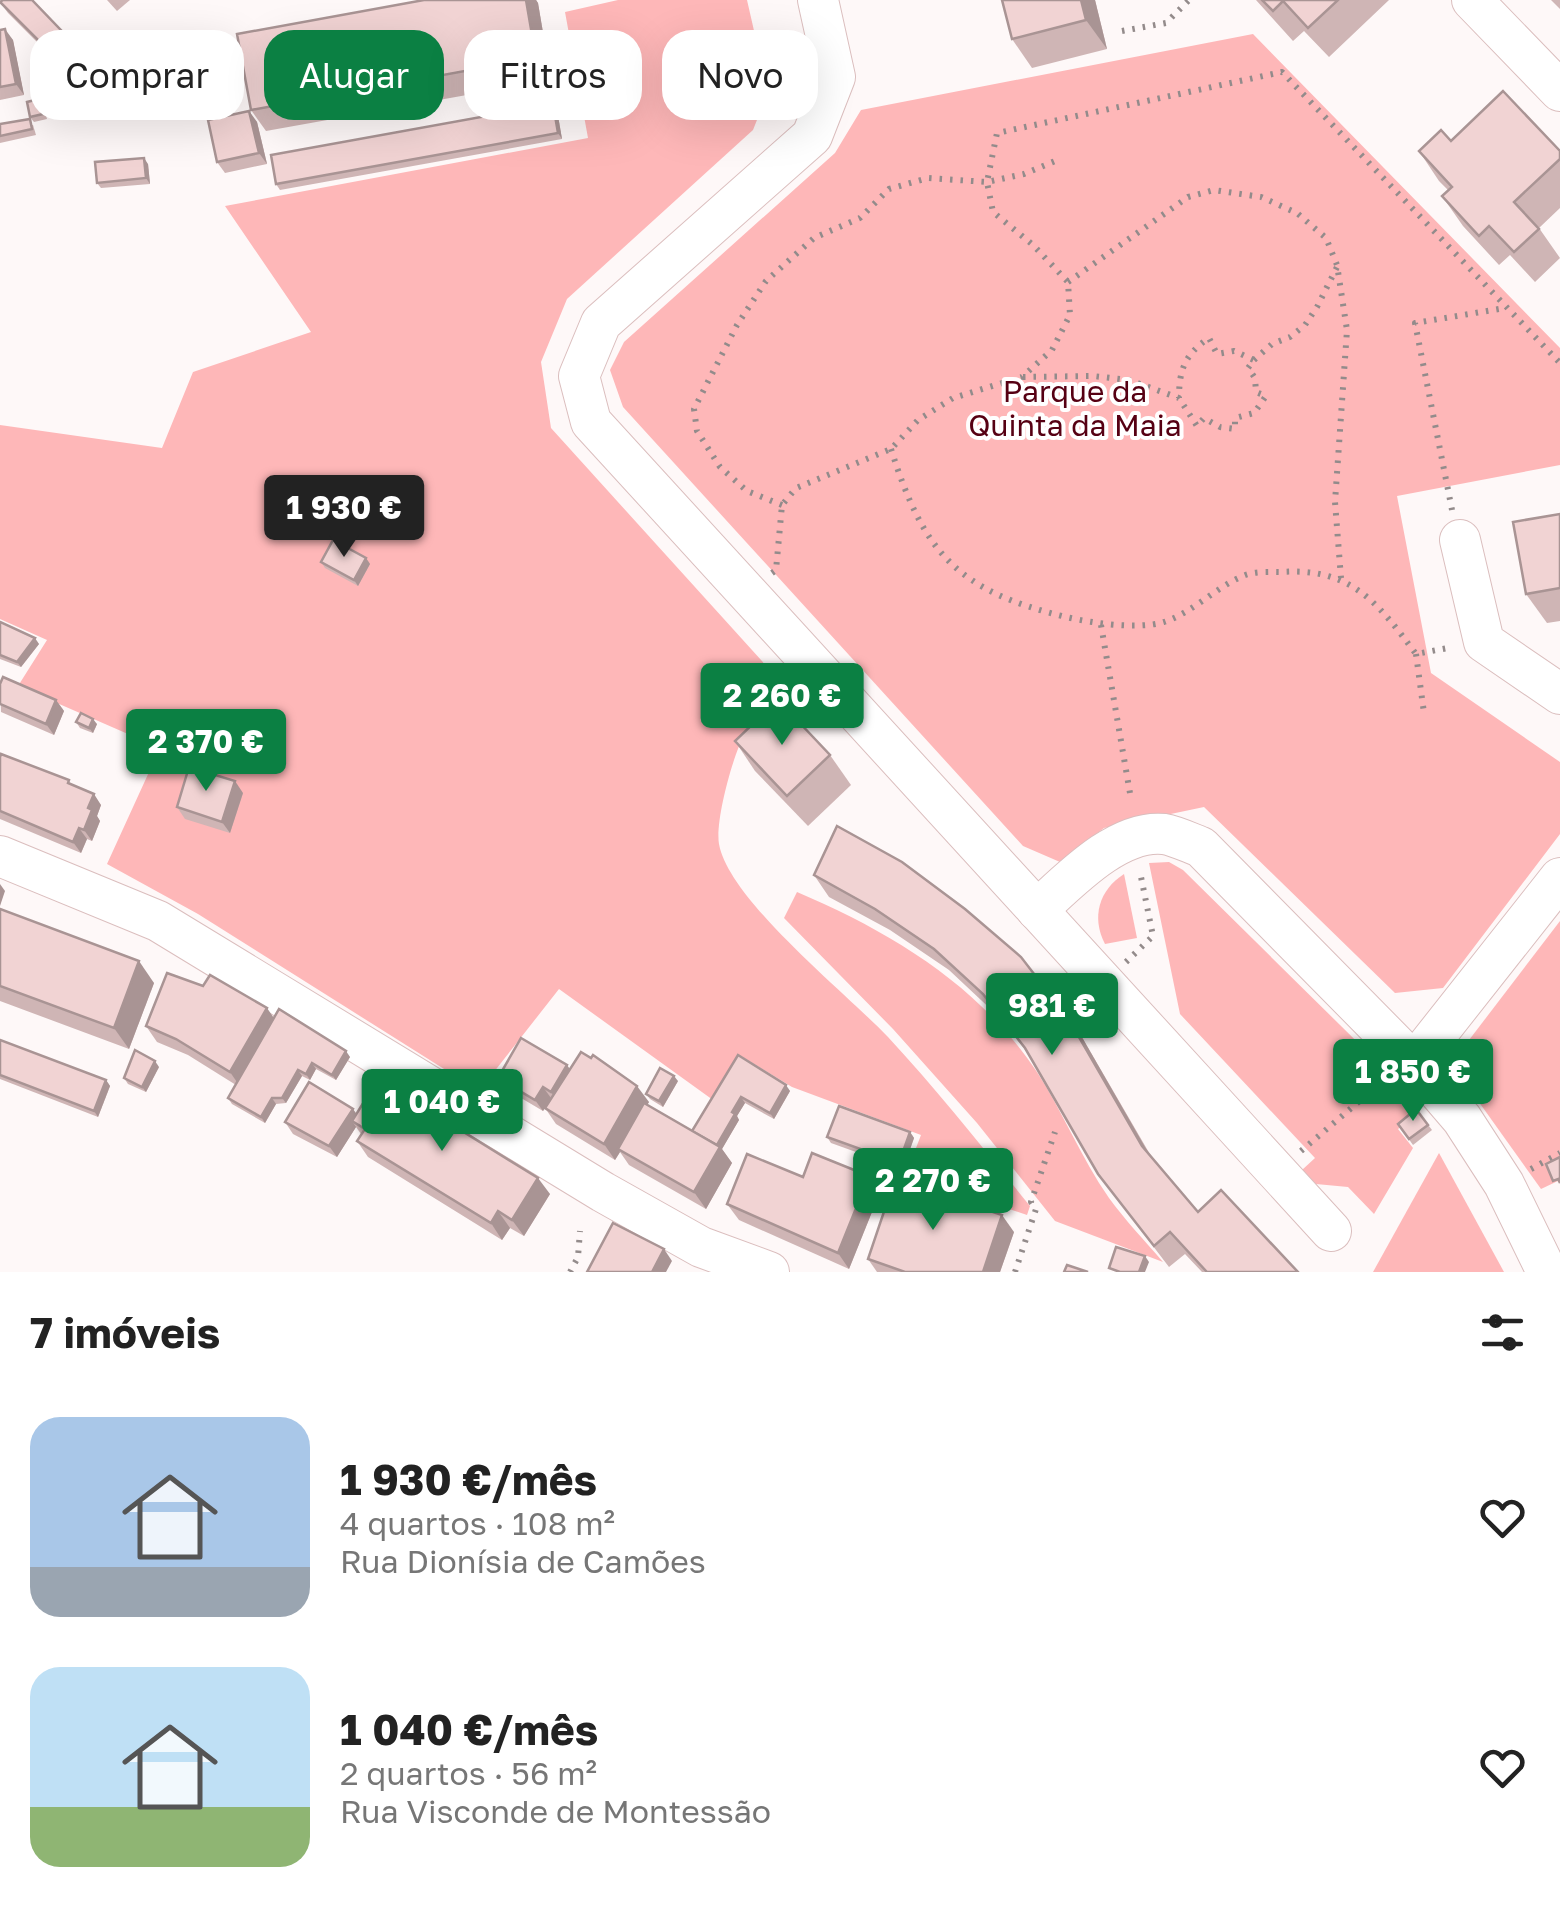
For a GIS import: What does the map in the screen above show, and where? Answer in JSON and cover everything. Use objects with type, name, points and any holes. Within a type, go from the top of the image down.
[{"type":"street","points":[[818,0],[836,77],[812,136],[601,323],[578,376],[591,422],[1330,1231]]},
{"type":"street","points":[[1472,0],[1560,91]]},
{"type":"street","points":[[1460,540],[1484,642],[1560,694]]},
{"type":"street","points":[[1036,910],[1094,859],[1131,840],[1162,834],[1201,848],[1403,1068],[1462,1120],[1504,1184],[1547,1272]]},
{"type":"street","points":[[0,856],[158,921],[603,1192],[701,1247],[770,1272]]},
{"type":"street","points":[[1403,1068],[1560,878]]},
{"type":"path","points":[[1122,31],[1166,22],[1189,0]]},
{"type":"path","points":[[1022,377],[1052,350],[1070,315],[1068,282],[1033,245],[993,212],[987,182],[997,133],[1282,72],[1560,364]]},
{"type":"path","points":[[782,505],[747,492],[720,466],[697,431],[694,409],[736,325],[766,280],[814,238],[860,218],[889,189],[928,178],[987,182],[1024,174],[1055,160]]},
{"type":"path","points":[[1068,282],[1188,197],[1214,190],[1261,197],[1297,213],[1326,238],[1337,265],[1347,330],[1335,502],[1341,578]]},
{"type":"path","points":[[748,593],[776,570],[782,505],[796,488],[890,449],[918,420],[953,398],[1022,377],[1093,376],[1129,380],[1179,398],[1198,426],[1204,418],[1220,428],[1235,429],[1236,418],[1254,413],[1266,396],[1256,392],[1255,378],[1248,368],[1272,344],[1290,337],[1304,324],[1317,307],[1337,265]]},
{"type":"path","points":[[1449,496],[1414,324],[1506,308]]},
{"type":"path","points":[[1179,398],[1182,367],[1191,350],[1209,338],[1217,354],[1234,351],[1254,360]]},
{"type":"path","points":[[890,449],[904,493],[946,562],[974,584],[1018,606],[1100,625],[1164,622],[1246,574],[1295,570],[1341,578],[1382,608],[1416,654],[1424,713]]},
{"type":"path","points":[[1100,625],[1130,798]]},
{"type":"path","points":[[1416,654],[1484,642]]},
{"type":"path","points":[[1140,870],[1153,936]]},
{"type":"path","points":[[1304,1148],[1403,1068]]},
{"type":"path","points":[[1016,1272],[1036,1210],[1031,1202],[1055,1132]]},
{"type":"path","points":[[570,1272],[578,1256],[580,1231]]},
{"type":"green space","points":[[618,0],[747,0],[754,30],[662,30],[662,120],[757,120],[753,130],[567,299],[541,362],[551,428],[789,691],[749,728],[735,756],[718,833],[727,867],[791,945],[888,1037],[925,1078],[1030,1206],[1027,1215],[906,1174],[921,1135],[792,1087],[741,1056],[713,1100],[559,989],[479,1091],[198,914],[107,864],[160,748],[18,686],[47,640],[0,619],[0,425],[162,448],[193,372],[311,332],[225,206],[588,138],[585,120],[642,120],[642,30],[568,30],[565,12]]},
{"type":"green space","name":"Parque da Quinta da Maia","points":[[1253,34],[1560,348],[1560,465],[1397,496],[1431,673],[1560,762],[1560,834],[1443,988],[1395,993],[1204,807],[1104,828],[1060,862],[1023,846],[623,407],[610,370],[624,342],[835,153],[861,110]]},
{"type":"green space","points":[[1169,862],[1183,870],[1417,1101],[1417,1114],[1398,1129],[1413,1148],[1374,1214],[1348,1187],[1316,1184],[1302,1170],[1315,1158],[1180,1014],[1149,863]]},
{"type":"green space","points":[[1124,874],[1137,938],[1105,944],[1099,924],[1100,905],[1115,880]]},
{"type":"green space","points":[[797,892],[866,925],[931,964],[988,1013],[1037,1072],[1109,1198],[1163,1262],[1055,1221],[977,1123],[893,1029],[784,918]]},
{"type":"green space","points":[[1560,921],[1560,1180],[1541,1189],[1461,1077],[1466,1044]]},
{"type":"green space","points":[[1439,1153],[1504,1272],[1373,1272]]},
{"type":"building","points":[[32,0],[61,30],[30,32],[0,2]]},
{"type":"building","points":[[424,0],[526,0],[531,30],[464,30],[464,71],[444,75],[444,30],[264,30],[264,108],[251,110],[244,72],[244,33]]},
{"type":"building","points":[[1002,0],[1081,0],[1086,20],[1012,39]]},
{"type":"building","points":[[1262,0],[1338,0],[1308,28],[1283,1],[1273,11]]},
{"type":"building","points":[[5,29],[16,84],[0,87],[0,30]]},
{"type":"building","points":[[1503,91],[1560,151],[1560,159],[1514,202],[1539,229],[1514,252],[1489,226],[1479,236],[1442,196],[1452,187],[1419,151],[1441,130],[1451,141]]},
{"type":"building","points":[[249,111],[259,153],[217,162],[208,120],[244,120],[244,112]]},
{"type":"building","points":[[30,119],[32,129],[0,136],[0,124]]},
{"type":"building","points":[[465,120],[556,120],[558,133],[276,184],[271,155]]},
{"type":"building","points":[[144,158],[146,178],[97,183],[95,162]]},
{"type":"building","points":[[1560,514],[1560,588],[1526,594],[1513,522]]},
{"type":"building","points":[[333,540],[366,558],[354,580],[321,562]]},
{"type":"building","points":[[0,622],[35,638],[17,662],[0,655]]},
{"type":"building","points":[[3,677],[56,700],[46,724],[0,704]]},
{"type":"building","points":[[778,700],[830,755],[787,796],[735,741]]},
{"type":"building","points":[[81,713],[93,719],[89,728],[76,722]]},
{"type":"building","points":[[1,754],[94,794],[84,830],[79,828],[73,842],[0,811]]},
{"type":"building","points":[[189,767],[235,781],[222,822],[177,807]]},
{"type":"building","points":[[837,826],[902,862],[1021,957],[1068,1018],[1142,1146],[1198,1212],[1221,1190],[1298,1272],[1207,1272],[1170,1232],[1154,1246],[1098,1174],[1025,1048],[983,994],[934,949],[875,909],[814,875]]},
{"type":"building","points":[[0,909],[139,961],[114,1028],[0,986]]},
{"type":"building","points":[[167,973],[203,986],[210,975],[267,1008],[230,1072],[176,1039],[146,1026]]},
{"type":"building","points":[[279,1009],[346,1051],[332,1075],[312,1063],[306,1074],[298,1070],[282,1098],[272,1098],[261,1117],[228,1098]]},
{"type":"building","points":[[521,1038],[567,1065],[551,1092],[543,1087],[535,1100],[498,1078]]},
{"type":"building","points":[[0,1040],[106,1080],[94,1111],[0,1075]]},
{"type":"building","points":[[135,1050],[155,1061],[142,1087],[124,1078]]},
{"type":"building","points":[[581,1052],[591,1058],[593,1055],[637,1086],[604,1144],[545,1108]]},
{"type":"building","points":[[738,1055],[786,1085],[770,1113],[741,1097],[717,1145],[692,1131]]},
{"type":"building","points":[[660,1068],[674,1076],[659,1101],[646,1094]]},
{"type":"building","points":[[378,1079],[538,1178],[512,1220],[498,1211],[491,1223],[357,1141],[365,1129],[352,1121]]},
{"type":"building","points":[[309,1082],[353,1109],[329,1146],[285,1122]]},
{"type":"building","points":[[644,1103],[720,1147],[694,1192],[618,1149]]},
{"type":"building","points":[[839,1106],[910,1132],[899,1163],[827,1137]]},
{"type":"building","points":[[1416,1109],[1428,1125],[1409,1139],[1398,1124]]},
{"type":"building","points":[[812,1153],[869,1176],[838,1253],[727,1204],[747,1154],[803,1177]]},
{"type":"building","points":[[1560,1157],[1560,1183],[1558,1179],[1553,1181],[1546,1164]]},
{"type":"building","points":[[895,1179],[1002,1215],[983,1272],[905,1272],[868,1259]]},
{"type":"building","points":[[613,1223],[664,1249],[652,1272],[587,1272]]},
{"type":"building","points":[[1116,1247],[1145,1256],[1139,1272],[1109,1268]]},
{"type":"building","points":[[1067,1265],[1088,1272],[1064,1272]]}]
